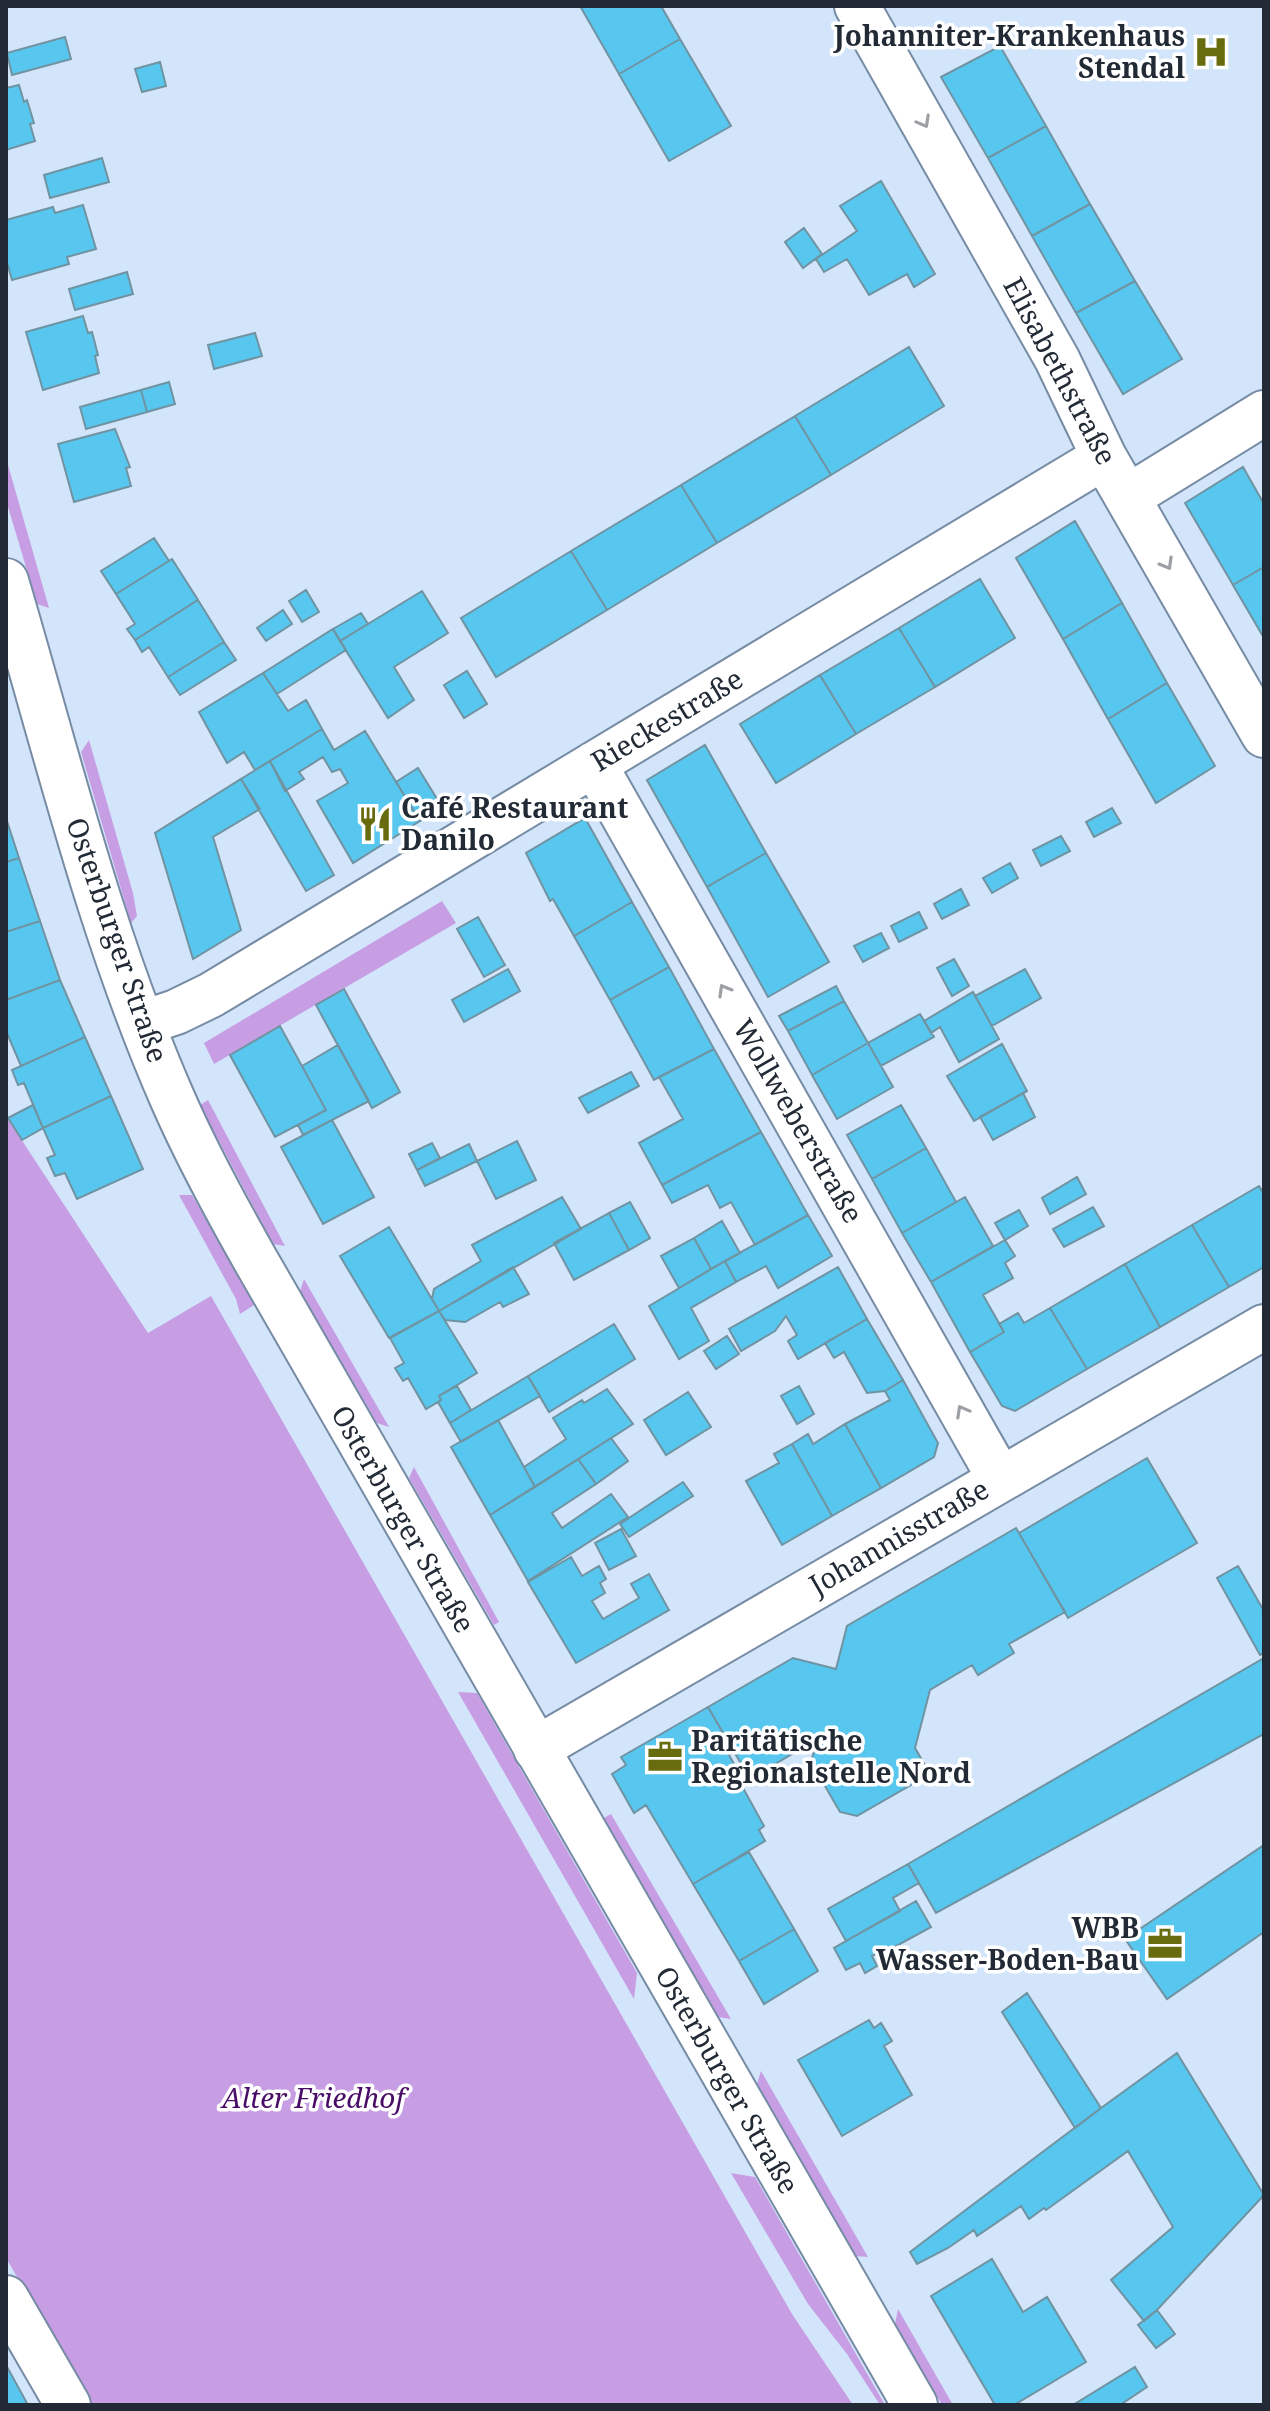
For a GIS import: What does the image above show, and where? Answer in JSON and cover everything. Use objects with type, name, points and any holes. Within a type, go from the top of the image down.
[{"type":"street","name":"Elisabethstraße","points":[[857,6],[1057,359],[1104,457],[1264,735]]},
{"type":"street","points":[[1128,497],[1264,413]]},
{"type":"street","name":"Rieckestraße","points":[[143,1023],[211,995],[1104,457]]},
{"type":"street","name":"Osterburger Straße","points":[[6,581],[95,883],[143,1023],[172,1098],[217,1192],[915,2405]]},
{"type":"street","name":"Wollweberstraße","points":[[594,764],[1000,1479]]},
{"type":"street","name":"Johannisstraße","points":[[536,1749],[1264,1327]]},
{"type":"street","points":[[6,2298],[68,2405]]},
{"type":"green space","points":[[6,458],[49,608],[37,604],[6,500]]},
{"type":"green space","points":[[89,740],[133,893],[137,916],[131,923],[81,752]]},
{"type":"green space","points":[[442,901],[456,923],[214,1064],[204,1043]]},
{"type":"green space","points":[[208,1100],[285,1246],[273,1244],[200,1105]]},
{"type":"green space","name":"Alter Friedhof","points":[[6,1116],[148,1333],[211,1296],[792,2314],[853,2405],[92,2405],[6,2258]]},
{"type":"green space","points":[[179,1195],[192,1195],[254,1305],[240,1314],[236,1299]]},
{"type":"green space","points":[[304,1279],[389,1427],[377,1423],[300,1292]]},
{"type":"green space","points":[[414,1467],[499,1622],[494,1625],[409,1478]]},
{"type":"green space","points":[[458,1692],[477,1693],[637,1973],[634,1999]]},
{"type":"green space","points":[[611,1814],[731,2019],[718,2017],[604,1818]]},
{"type":"green space","points":[[761,2071],[868,2257],[855,2256],[757,2084]]},
{"type":"green space","points":[[731,2173],[755,2177],[885,2405],[880,2405],[847,2354],[808,2304]]},
{"type":"green space","points":[[898,2309],[953,2405],[942,2405],[895,2324]]},
{"type":"building","points":[[580,6],[661,6],[680,39],[619,74]]},
{"type":"building","points":[[65,37],[71,59],[12,75],[7,53]]},
{"type":"building","points":[[680,39],[731,126],[669,161],[619,74]]},
{"type":"building","points":[[1000,46],[1046,126],[988,158],[941,77]]},
{"type":"building","points":[[160,62],[166,86],[142,92],[135,69]]},
{"type":"building","points":[[19,85],[34,123],[30,124],[35,141],[6,150],[6,88]]},
{"type":"building","points":[[1046,126],[1090,204],[1032,236],[988,158]]},
{"type":"building","points":[[102,158],[109,182],[50,198],[44,175]]},
{"type":"building","points":[[881,181],[935,274],[914,287],[907,274],[869,295],[847,259],[824,272],[816,259],[857,231],[840,206]]},
{"type":"building","points":[[1090,204],[1135,281],[1076,313],[1032,236]]},
{"type":"building","points":[[83,205],[96,249],[67,257],[69,264],[12,280],[6,259],[6,220],[53,207],[55,213]]},
{"type":"building","points":[[804,228],[822,254],[803,268],[785,242]]},
{"type":"building","points":[[127,272],[133,294],[75,310],[69,289]]},
{"type":"building","points":[[1135,281],[1182,359],[1123,394],[1076,313]]},
{"type":"building","points":[[83,316],[88,333],[92,332],[99,373],[43,390],[26,332]]},
{"type":"building","points":[[255,333],[262,356],[214,369],[208,345]]},
{"type":"building","points":[[909,347],[944,406],[831,475],[795,416]]},
{"type":"building","points":[[169,382],[175,404],[147,412],[141,390]]},
{"type":"building","points":[[141,390],[147,412],[86,429],[80,407]]},
{"type":"building","points":[[795,416],[831,475],[717,543],[681,485]]},
{"type":"building","points":[[115,429],[130,467],[126,468],[131,486],[74,502],[58,444]]},
{"type":"building","points":[[1243,467],[1264,504],[1264,567],[1233,585],[1185,503]]},
{"type":"building","points":[[681,485],[717,543],[607,610],[571,551]]},
{"type":"building","points":[[1075,521],[1122,603],[1063,639],[1016,558]]},
{"type":"building","points":[[154,538],[169,561],[116,594],[101,571]]},
{"type":"building","points":[[571,551],[607,610],[496,677],[461,618]]},
{"type":"building","points":[[172,559],[198,600],[135,640],[127,629],[135,624],[116,594]]},
{"type":"building","points":[[1264,567],[1264,638],[1233,585]]},
{"type":"building","points":[[980,579],[1015,638],[935,687],[899,628]]},
{"type":"building","points":[[306,590],[319,612],[302,622],[289,601]]},
{"type":"building","points":[[422,591],[448,633],[394,667],[414,700],[388,718],[340,641]]},
{"type":"building","points":[[198,600],[224,642],[168,677],[149,647],[142,652],[135,640]]},
{"type":"building","points":[[1122,603],[1167,683],[1108,719],[1063,639]]},
{"type":"building","points":[[283,610],[292,624],[266,641],[257,628]]},
{"type":"building","points":[[361,613],[368,624],[340,641],[333,629]]},
{"type":"building","points":[[899,628],[935,687],[856,734],[820,675]]},
{"type":"building","points":[[333,629],[346,650],[277,694],[263,673]]},
{"type":"building","points":[[224,642],[236,660],[180,695],[168,677]]},
{"type":"building","points":[[467,671],[487,704],[464,718],[444,685]]},
{"type":"building","points":[[263,673],[288,711],[306,700],[322,729],[255,770],[244,752],[227,763],[199,712]]},
{"type":"building","points":[[820,675],[856,734],[776,783],[740,724]]},
{"type":"building","points":[[1167,683],[1215,766],[1156,803],[1108,719]]},
{"type":"building","points":[[322,729],[334,750],[365,731],[420,821],[353,863],[317,801],[348,783],[340,769],[332,772],[323,757],[299,772],[304,779],[285,791],[270,761]]},
{"type":"building","points":[[705,745],[766,853],[707,887],[647,780]]},
{"type":"building","points":[[270,761],[334,875],[306,891],[241,779]]},
{"type":"building","points":[[418,768],[442,807],[420,821],[396,782]]},
{"type":"building","points":[[241,779],[260,809],[213,837],[241,930],[193,959],[155,833]]},
{"type":"building","points":[[1112,808],[1121,823],[1094,837],[1086,822]]},
{"type":"building","points":[[6,818],[19,858],[6,862]]},
{"type":"building","points":[[585,818],[632,902],[574,936],[553,899],[550,901],[526,853]]},
{"type":"building","points":[[1061,836],[1070,851],[1041,866],[1033,850]]},
{"type":"building","points":[[766,853],[829,962],[768,997],[707,887]]},
{"type":"building","points":[[19,858],[40,921],[6,932],[6,862]]},
{"type":"building","points":[[1010,863],[1018,878],[992,893],[983,878]]},
{"type":"building","points":[[961,889],[969,905],[942,919],[934,904]]},
{"type":"building","points":[[632,902],[669,967],[610,1000],[574,936]]},
{"type":"building","points":[[919,912],[927,928],[899,942],[891,926]]},
{"type":"building","points":[[478,917],[505,965],[484,977],[457,929]]},
{"type":"building","points":[[40,921],[60,980],[6,1000],[6,932]]},
{"type":"building","points":[[881,933],[889,948],[863,962],[854,946]]},
{"type":"building","points":[[954,959],[969,986],[952,996],[937,968]]},
{"type":"building","points":[[669,967],[714,1049],[654,1080],[610,1000]]},
{"type":"building","points":[[508,969],[520,991],[464,1022],[452,1000]]},
{"type":"building","points":[[1025,969],[1041,998],[992,1026],[975,996]]},
{"type":"building","points":[[60,980],[85,1037],[21,1066],[6,1031],[6,1000]]},
{"type":"building","points":[[836,986],[844,1001],[788,1031],[779,1016]]},
{"type":"building","points":[[344,989],[400,1092],[372,1108],[316,1005]]},
{"type":"building","points":[[973,992],[999,1039],[959,1062],[940,1027],[931,1033],[924,1021]]},
{"type":"building","points":[[844,1001],[868,1043],[812,1075],[788,1031]]},
{"type":"building","points":[[920,1014],[934,1037],[881,1066],[868,1043]]},
{"type":"building","points":[[280,1026],[326,1110],[275,1137],[230,1055]]},
{"type":"building","points":[[85,1037],[111,1096],[43,1128],[24,1083],[18,1085],[12,1070]]},
{"type":"building","points":[[868,1043],[893,1087],[837,1119],[812,1075]]},
{"type":"building","points":[[1002,1044],[1027,1091],[974,1121],[947,1076]]},
{"type":"building","points":[[338,1045],[369,1101],[303,1135],[298,1125],[326,1110],[302,1066]]},
{"type":"building","points":[[714,1049],[761,1132],[662,1185],[639,1143],[683,1119],[659,1077]]},
{"type":"building","points":[[631,1072],[639,1086],[588,1113],[579,1098]]},
{"type":"building","points":[[1023,1093],[1035,1117],[993,1140],[980,1117]]},
{"type":"building","points":[[111,1096],[143,1169],[77,1199],[65,1173],[55,1176],[47,1158],[55,1155],[43,1128]]},
{"type":"building","points":[[33,1105],[43,1128],[22,1140],[8,1118]]},
{"type":"building","points":[[901,1105],[926,1148],[872,1179],[847,1135]]},
{"type":"building","points":[[332,1120],[374,1197],[323,1224],[281,1147]]},
{"type":"building","points":[[761,1132],[808,1215],[755,1245],[731,1202],[720,1208],[708,1185],[672,1203],[662,1185]]},
{"type":"building","points":[[517,1141],[536,1180],[496,1199],[477,1161]]},
{"type":"building","points":[[432,1143],[440,1158],[417,1170],[409,1154]]},
{"type":"building","points":[[469,1144],[477,1161],[425,1186],[417,1170]]},
{"type":"building","points":[[926,1148],[956,1202],[902,1233],[872,1179]]},
{"type":"building","points":[[1077,1177],[1086,1194],[1050,1214],[1042,1198]]},
{"type":"building","points":[[1259,1186],[1264,1194],[1264,1267],[1229,1287],[1192,1225]]},
{"type":"building","points":[[562,1197],[581,1229],[439,1311],[432,1299],[434,1289],[481,1261],[472,1245]]},
{"type":"building","points":[[965,1197],[993,1246],[931,1282],[902,1233]]},
{"type":"building","points":[[630,1202],[650,1238],[629,1250],[609,1213]]},
{"type":"building","points":[[1093,1207],[1104,1226],[1064,1247],[1053,1229]]},
{"type":"building","points":[[1019,1210],[1028,1226],[1005,1240],[995,1223]]},
{"type":"building","points":[[609,1213],[629,1250],[574,1280],[554,1243]]},
{"type":"building","points":[[808,1215],[832,1256],[778,1288],[766,1266],[736,1282],[725,1261]]},
{"type":"building","points":[[722,1221],[740,1253],[711,1269],[694,1238]]},
{"type":"building","points":[[1192,1225],[1229,1287],[1160,1327],[1125,1264]]},
{"type":"building","points":[[389,1227],[439,1311],[389,1338],[340,1256]]},
{"type":"building","points":[[694,1238],[711,1269],[679,1288],[661,1256]]},
{"type":"building","points":[[1005,1240],[1015,1256],[1005,1263],[1013,1278],[983,1295],[1004,1332],[970,1352],[931,1282]]},
{"type":"building","points":[[725,1261],[736,1282],[691,1308],[709,1341],[679,1359],[649,1306]]},
{"type":"building","points":[[1125,1264],[1160,1327],[1087,1369],[1050,1308]]},
{"type":"building","points":[[513,1267],[529,1294],[503,1307],[500,1302],[465,1322],[445,1320],[439,1311]]},
{"type":"building","points":[[838,1267],[867,1319],[798,1359],[788,1341],[797,1335],[786,1316],[775,1331],[741,1351],[729,1329]]},
{"type":"building","points":[[1050,1308],[1087,1369],[1015,1411],[1002,1406],[970,1352],[1004,1332],[999,1324],[1018,1313],[1024,1323]]},
{"type":"building","points":[[439,1311],[477,1373],[439,1396],[441,1400],[426,1409],[408,1378],[403,1381],[395,1368],[404,1363],[390,1338]]},
{"type":"building","points":[[867,1319],[903,1380],[885,1391],[867,1393],[844,1352],[834,1358],[825,1343]]},
{"type":"building","points":[[614,1324],[635,1359],[549,1412],[528,1376]]},
{"type":"building","points":[[727,1336],[739,1354],[716,1369],[704,1351]]},
{"type":"building","points":[[528,1376],[540,1396],[461,1442],[450,1423]]},
{"type":"building","points":[[903,1380],[938,1443],[934,1457],[881,1488],[845,1424],[890,1400],[885,1391]]},
{"type":"building","points":[[457,1386],[471,1410],[450,1423],[438,1402],[441,1400],[439,1396]]},
{"type":"building","points":[[799,1386],[814,1414],[797,1424],[781,1396]]},
{"type":"building","points":[[607,1389],[633,1424],[535,1487],[524,1467],[566,1439],[553,1418]]},
{"type":"building","points":[[688,1392],[711,1427],[666,1455],[644,1420]]},
{"type":"building","points":[[498,1420],[535,1487],[490,1515],[451,1447]]},
{"type":"building","points":[[845,1424],[881,1488],[832,1516],[792,1444],[808,1434],[813,1444]]},
{"type":"building","points":[[611,1438],[628,1461],[596,1484],[578,1459]]},
{"type":"building","points":[[792,1444],[832,1516],[782,1545],[746,1481],[779,1463],[774,1454]]},
{"type":"building","points":[[1147,1458],[1197,1543],[1068,1618],[1019,1533]]},
{"type":"building","points":[[578,1459],[596,1484],[552,1513],[562,1528],[611,1494],[628,1517],[528,1581],[490,1515]]},
{"type":"building","points":[[683,1482],[693,1496],[629,1537],[620,1524]]},
{"type":"building","points":[[1016,1528],[1065,1612],[1009,1644],[1014,1653],[978,1675],[972,1665],[930,1690],[915,1748],[930,1774],[857,1816],[840,1812],[811,1762],[815,1747],[809,1744],[750,1779],[708,1707],[793,1658],[836,1669],[847,1626]]},
{"type":"building","points":[[621,1529],[636,1556],[609,1570],[595,1543]]},
{"type":"building","points":[[571,1557],[582,1576],[599,1566],[606,1579],[600,1583],[605,1593],[592,1601],[603,1619],[639,1598],[631,1584],[649,1574],[669,1610],[576,1663],[528,1582]]},
{"type":"building","points":[[1238,1566],[1264,1611],[1264,1653],[1260,1655],[1217,1578]]},
{"type":"building","points":[[1264,1658],[1264,1734],[936,1913],[908,1864]]},
{"type":"building","points":[[708,1707],[734,1752],[729,1755],[734,1764],[731,1766],[764,1826],[759,1830],[765,1841],[693,1884],[646,1805],[634,1813],[612,1774],[626,1765],[621,1757]]},
{"type":"building","points":[[1264,1845],[1264,1932],[1167,1999],[1125,1939]]},
{"type":"building","points":[[749,1852],[794,1929],[739,1961],[693,1884]]},
{"type":"building","points":[[908,1864],[919,1883],[893,1898],[900,1911],[846,1941],[828,1909]]},
{"type":"building","points":[[916,1901],[931,1927],[872,1956],[877,1966],[865,1973],[860,1963],[846,1970],[834,1948]]},
{"type":"building","points":[[794,1929],[818,1971],[764,2004],[739,1961]]},
{"type":"building","points":[[1027,1993],[1101,2108],[1075,2128],[1002,2012]]},
{"type":"building","points":[[869,2020],[874,2028],[881,2023],[892,2041],[884,2046],[912,2095],[842,2136],[798,2060]]},
{"type":"building","points":[[1177,2053],[1264,2195],[1144,2321],[1111,2280],[1173,2227],[1128,2151],[1046,2210],[1044,2208],[1029,2219],[1021,2206],[977,2236],[974,2230],[917,2264],[910,2252]]},
{"type":"building","points":[[992,2259],[1023,2312],[1047,2297],[1086,2362],[1014,2405],[995,2405],[931,2296]]},
{"type":"building","points":[[1157,2310],[1175,2334],[1156,2348],[1138,2325]]},
{"type":"building","points":[[6,2365],[28,2405],[6,2405]]},
{"type":"building","points":[[1135,2367],[1147,2387],[1120,2405],[1073,2405]]},
{"type":"place","name":"Johanniter-Krankenhaus Stendal","points":[[1211,52]]},
{"type":"place","name":"Café Restaurant Danilo","points":[[375,824]]},
{"type":"place","name":"Paritätische Regionalstelle Nord","points":[[665,1757]]},
{"type":"place","name":"WBB Wasser-Boden-Bau","points":[[1165,1944]]}]
